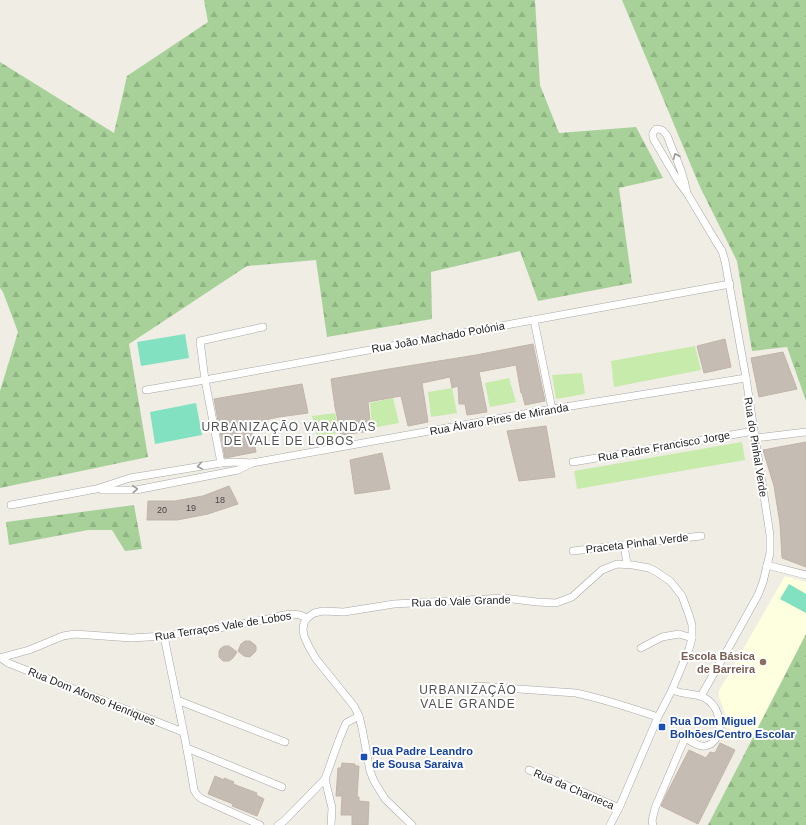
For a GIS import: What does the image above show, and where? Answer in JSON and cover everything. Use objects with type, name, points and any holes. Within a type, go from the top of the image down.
[{"type":"street","points":[[656,129],[660,129],[667,136],[678,160],[687,193],[678,181],[652,136],[652,133],[656,129]]},
{"type":"street","name":"Rua do Pinhal Verde","points":[[687,193],[722,251],[725,261],[746,378],[770,535],[770,553],[763,582],[758,595],[701,696]]},
{"type":"street","name":"Rua João Machado Polónia","points":[[146,390],[730,284]]},
{"type":"street","points":[[534,320],[552,409]]},
{"type":"street","points":[[221,463],[205,380],[200,341],[263,328]]},
{"type":"street","name":"Rua Álvaro Pires de Miranda","points":[[11,505],[96,490],[130,478],[221,463],[252,463],[552,409],[746,378]]},
{"type":"street","name":"Rua Padre Francisco Jorge","points":[[573,462],[755,434],[806,432]]},
{"type":"street","name":"Rua Álvaro Pires de Miranda","points":[[96,490],[136,490],[238,470],[252,463]]},
{"type":"street","name":"Praceta Pinhal Verde","points":[[573,551],[701,536]]},
{"type":"street","points":[[624,545],[627,564]]},
{"type":"street","name":"Rua do Vale Grande","points":[[307,618],[314,613],[323,611],[344,612],[394,604],[504,598],[556,603],[572,597],[602,570],[617,564],[627,564],[649,568],[663,576],[670,581],[682,596],[692,625],[692,638],[672,690],[658,717],[619,808],[610,825]]},
{"type":"street","points":[[767,565],[806,575]]},
{"type":"street","name":"Rua Terraços Vale de Lobos","points":[[0,658],[29,650],[63,636],[75,634],[131,638],[164,636],[284,615],[300,615],[307,618]]},
{"type":"street","points":[[307,618],[303,629],[308,647],[354,706],[359,716],[370,771],[374,781],[385,799],[412,825]]},
{"type":"street","points":[[641,648],[662,637],[679,634],[692,638]]},
{"type":"street","points":[[164,636],[196,795],[260,825]]},
{"type":"street","name":"Rua Dom Afonso Henriques","points":[[0,658],[8,663],[183,732]]},
{"type":"street","points":[[477,686],[576,693],[591,696],[658,717]]},
{"type":"street","points":[[653,825],[652,821],[655,808],[685,738],[702,747],[708,745],[713,742],[719,725],[719,717],[715,708],[707,699],[701,696],[672,690]]},
{"type":"street","points":[[177,700],[285,742]]},
{"type":"street","points":[[278,825],[284,821],[325,779],[346,723],[359,716]]},
{"type":"street","points":[[187,748],[282,787]]},
{"type":"street","name":"Rua da Charneca","points":[[529,770],[619,808]]},
{"type":"street","points":[[325,779],[332,808],[332,825]]},
{"type":"shaded area","name":"Escola Básica de Barreira","points":[[785,576],[806,582],[806,634],[752,738],[725,727],[727,719],[719,697],[719,691]]},
{"type":"green space","points":[[204,0],[535,0],[540,85],[559,133],[636,127],[663,178],[619,188],[632,283],[538,301],[520,251],[431,272],[432,319],[327,337],[316,260],[247,266],[129,344],[148,457],[0,488],[0,391],[18,332],[3,292],[0,288],[0,62],[114,133],[127,76],[208,22]]},
{"type":"green space","points":[[622,0],[806,0],[806,401],[787,347],[752,351],[737,261],[700,187]]},
{"type":"green space","points":[[185,334],[189,358],[141,366],[137,342]]},
{"type":"green space","points":[[695,346],[701,370],[614,387],[611,361]]},
{"type":"green space","points":[[582,373],[585,394],[556,399],[552,375]]},
{"type":"green space","points":[[509,378],[516,402],[490,407],[485,383]]},
{"type":"green space","points":[[452,388],[457,413],[431,417],[428,392]]},
{"type":"green space","points":[[393,398],[399,423],[372,428],[370,403]]},
{"type":"green space","points":[[196,403],[202,435],[155,444],[150,412]]},
{"type":"green space","points":[[335,413],[340,433],[317,436],[312,416]]},
{"type":"green space","points":[[742,442],[745,460],[577,489],[574,471]]},
{"type":"green space","points":[[134,505],[142,549],[125,551],[112,530],[88,530],[9,545],[6,522]]},
{"type":"green space","points":[[789,584],[806,594],[806,613],[780,599]]},
{"type":"green space","points":[[806,634],[806,825],[708,825]]},
{"type":"building","points":[[725,339],[731,367],[704,373],[697,346]]},
{"type":"building","points":[[533,344],[545,401],[525,405],[521,393],[516,365],[479,372],[487,412],[467,415],[465,404],[459,404],[458,386],[452,388],[450,377],[422,383],[428,422],[408,426],[401,396],[368,402],[371,431],[341,435],[331,379]]},
{"type":"building","points":[[783,352],[797,389],[759,397],[751,358]]},
{"type":"building","points":[[302,384],[308,413],[250,423],[256,452],[225,458],[214,399]]},
{"type":"building","points":[[546,426],[555,477],[519,481],[507,431]]},
{"type":"building","points":[[806,442],[806,567],[782,558],[780,524],[774,486],[763,450]]},
{"type":"building","points":[[382,453],[390,489],[355,494],[350,460]]},
{"type":"building","points":[[229,486],[238,504],[208,514],[177,520],[147,520],[148,501],[175,501],[203,496]]},
{"type":"building","points":[[245,641],[250,641],[256,646],[256,651],[250,657],[244,656],[238,651],[241,644]]},
{"type":"building","points":[[224,646],[229,646],[237,652],[229,661],[223,661],[219,657],[220,649]]},
{"type":"building","points":[[720,743],[735,750],[698,824],[661,806],[689,750],[706,758],[710,752],[715,753]]},
{"type":"building","points":[[342,763],[355,764],[355,766],[359,766],[357,797],[359,797],[359,801],[369,802],[368,825],[352,825],[352,815],[341,815],[342,796],[336,796],[338,768],[341,768]]},
{"type":"building","points":[[215,776],[234,782],[233,784],[257,793],[256,795],[264,799],[257,816],[208,794]]},
{"type":"place","name":"Escola Básica de Barreira","points":[[763,662]]},
{"type":"place","name":"Rua Dom Miguel Bolhões/Centro Escolar","points":[[662,727]]},
{"type":"place","name":"Rua Padre Leandro de Sousa Saraiva","points":[[364,757]]},
{"type":"district","name":"URBANIZAÇÃO VARANDAS DE VALE DE LOBOS","points":[[289,434]]},
{"type":"district","name":"URBANIZAÇÃO VALE GRANDE","points":[[468,697]]}]
